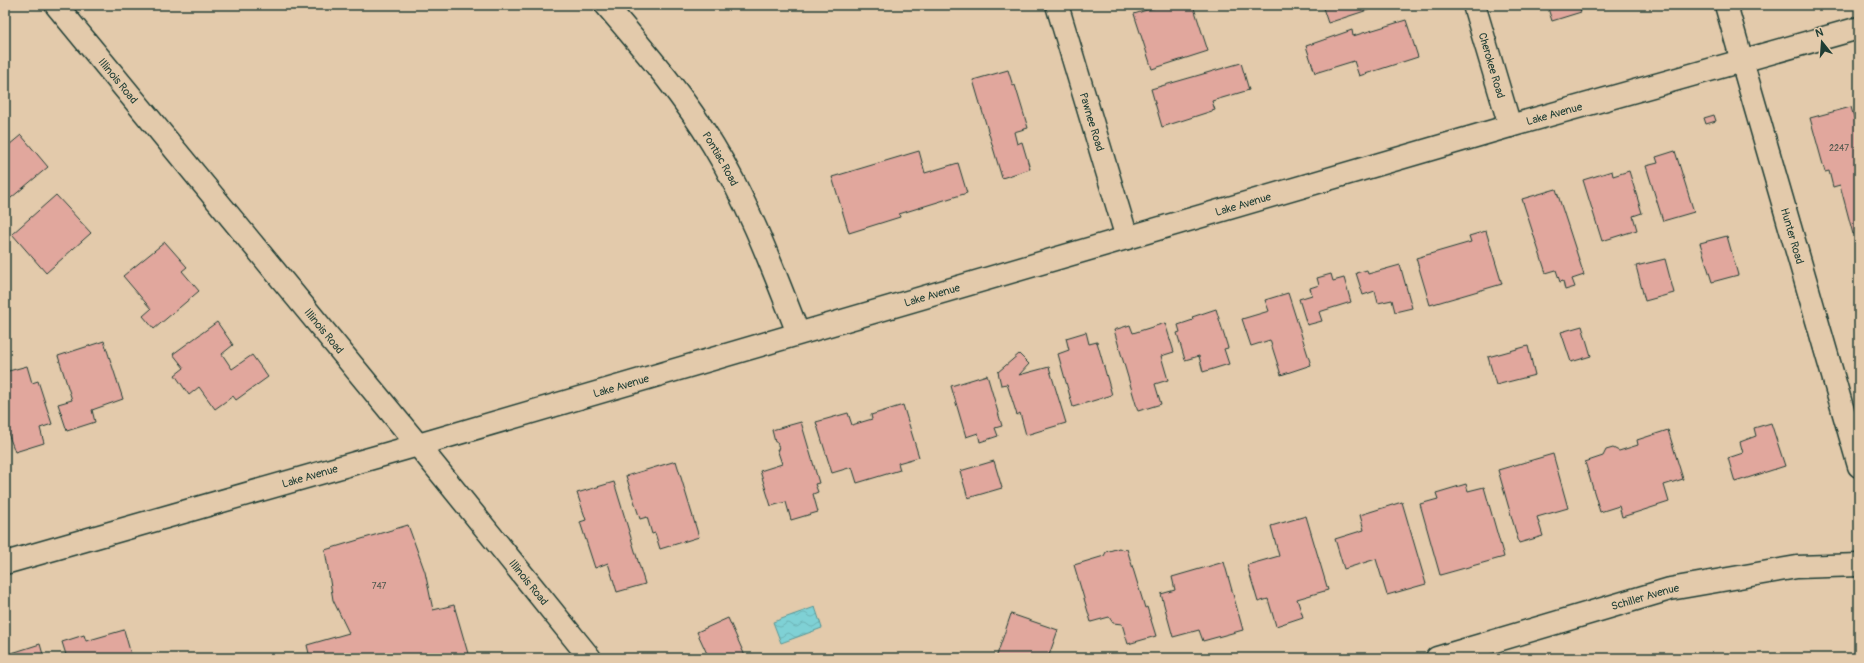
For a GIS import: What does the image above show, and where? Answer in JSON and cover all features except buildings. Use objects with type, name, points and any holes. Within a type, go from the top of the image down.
[{"type":"main road","name":"Illinois Road","points":[[56,5],[418,445],[590,658]]},
{"type":"main road","name":"Pontiac Road","points":[[606,5],[649,56],[713,145],[760,238],[798,333]]},
{"type":"main road","name":"Pawnee Road","points":[[1057,5],[1127,238]]},
{"type":"main road","name":"Cherokee Road","points":[[1474,5],[1510,126]]},
{"type":"main road","name":"Hunter Road","points":[[1726,5],[1859,466]]},
{"type":"main road","name":"Lake Avenue","points":[[5,563],[418,445],[1510,126],[1859,28]]},
{"type":"main road","name":"Schiller Avenue","points":[[1437,658],[1670,589],[1797,567],[1859,565]]},
{"type":"water","points":[[815,607],[822,628],[781,643],[773,622]]}]
